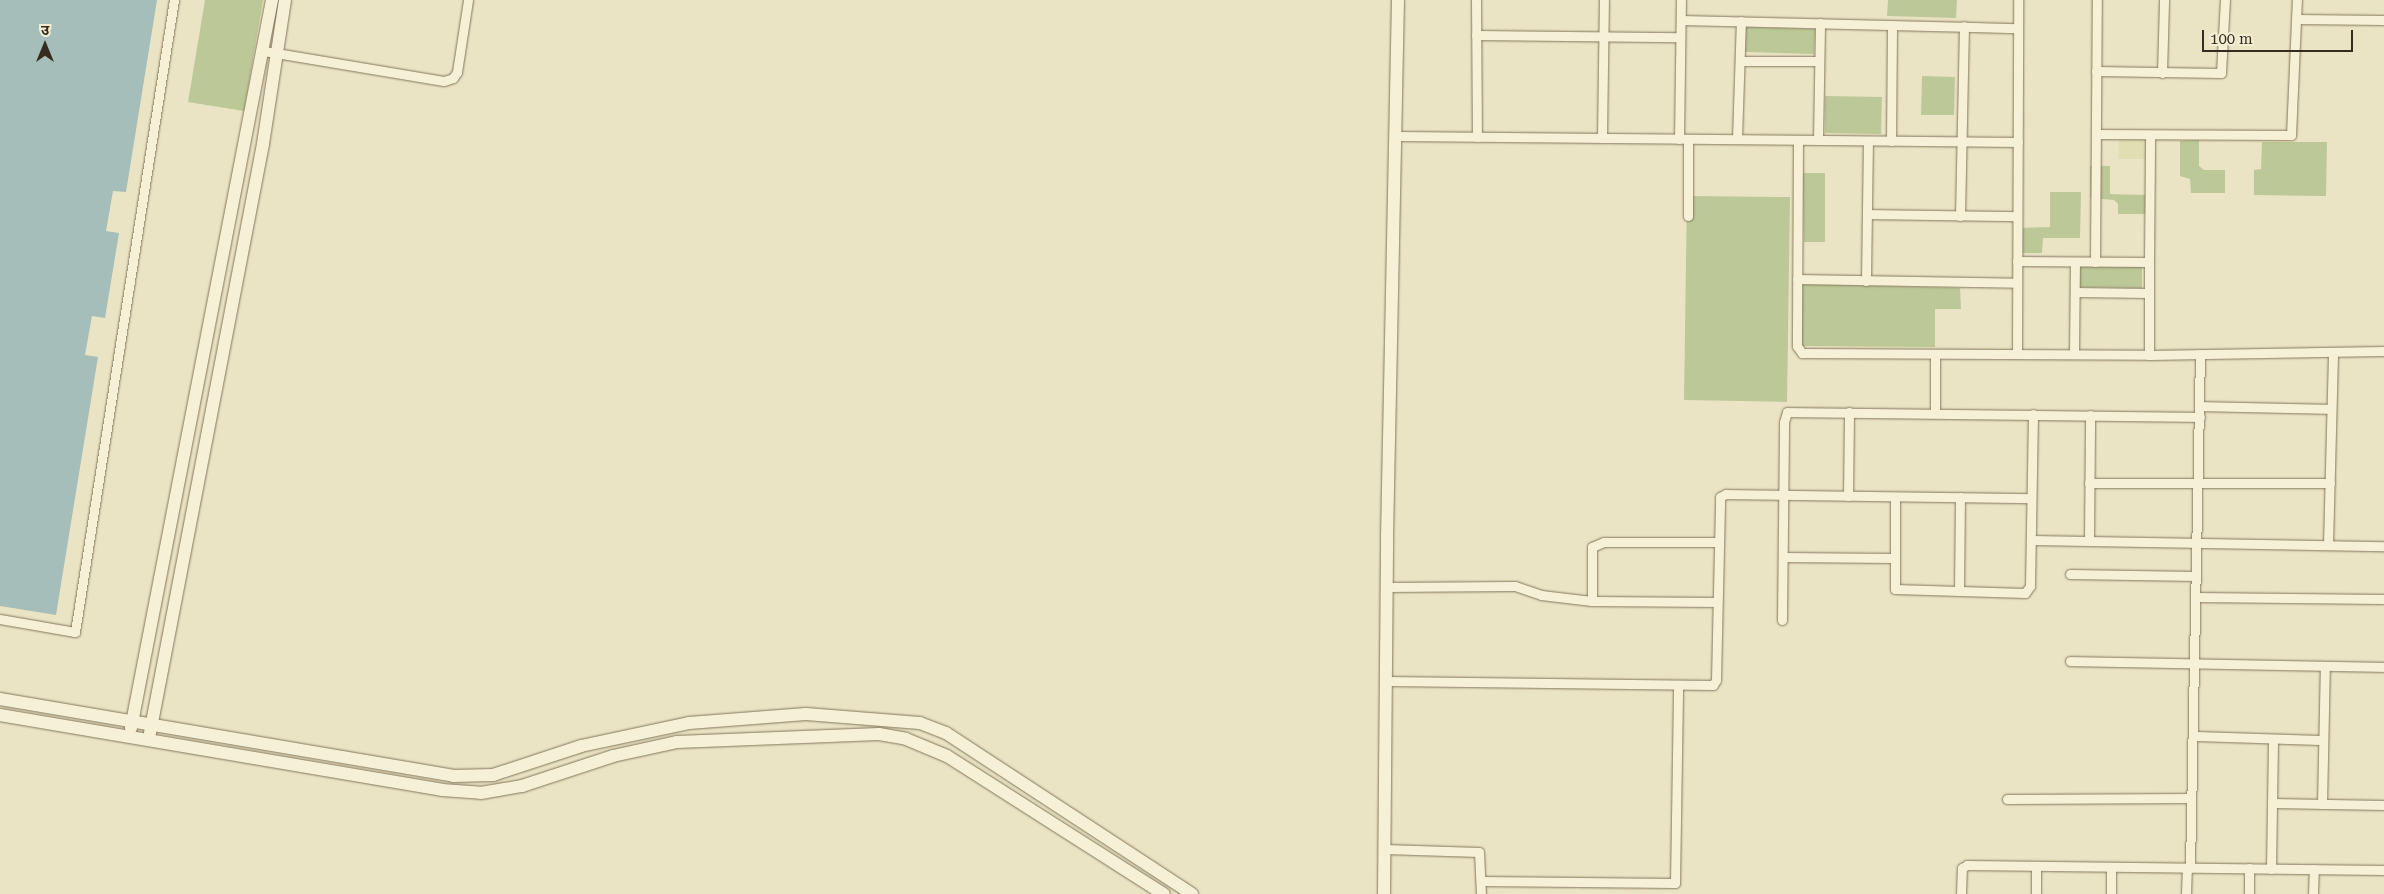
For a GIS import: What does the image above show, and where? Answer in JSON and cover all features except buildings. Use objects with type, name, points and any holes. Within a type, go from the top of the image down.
[{"type":"main road","points":[[129,738],[264,51],[272,0]]},
{"type":"main road","points":[[148,741],[263,144],[285,0]]},
{"type":"main road","points":[[1384,894],[1386,587],[1398,0]]},
{"type":"main road","points":[[0,699],[453,776],[493,775],[581,746],[689,723],[806,714],[920,723],[946,733],[1192,894]]},
{"type":"main road","points":[[0,715],[442,790],[481,793],[522,786],[613,756],[677,742],[879,734],[906,739],[947,756],[1164,894]]},
{"type":"street","points":[[0,619],[75,632],[174,0]]},
{"type":"street","points":[[264,51],[444,80],[453,78],[457,72],[468,0]]},
{"type":"street","points":[[1476,0],[1476,136]]},
{"type":"street","points":[[1602,138],[1604,0]]},
{"type":"street","points":[[1678,139],[1681,0]]},
{"type":"street","points":[[2017,354],[2018,0]]},
{"type":"street","points":[[2095,262],[2097,0]]},
{"type":"street","points":[[2162,74],[2164,0]]},
{"type":"street","points":[[2096,72],[2221,73],[2225,0]]},
{"type":"street","points":[[2096,134],[2291,135],[2297,0]]},
{"type":"street","points":[[2296,19],[2384,20]]},
{"type":"street","points":[[1681,20],[2018,28]]},
{"type":"street","points":[[1737,139],[1741,21]]},
{"type":"street","points":[[1818,140],[1820,23]]},
{"type":"street","points":[[1891,141],[1892,25]]},
{"type":"street","points":[[1960,216],[1964,26]]},
{"type":"street","points":[[1476,35],[1680,36]]},
{"type":"street","points":[[1740,61],[1819,61]]},
{"type":"street","points":[[2149,355],[2150,135]]},
{"type":"street","points":[[1396,136],[2018,142]]},
{"type":"street","points":[[1688,139],[1688,216]]},
{"type":"street","points":[[1798,140],[1797,346],[1802,353],[2149,355],[2384,351]]},
{"type":"street","points":[[1866,280],[1868,140]]},
{"type":"street","points":[[1868,214],[2017,216]]},
{"type":"street","points":[[2017,261],[2149,262]]},
{"type":"street","points":[[2074,354],[2075,262]]},
{"type":"street","points":[[1797,279],[2017,283]]},
{"type":"street","points":[[2075,292],[2149,293]]},
{"type":"street","points":[[2328,545],[2333,352]]},
{"type":"street","points":[[1934,412],[1935,354]]},
{"type":"street","points":[[2186,894],[2193,736],[2200,354]]},
{"type":"street","points":[[2200,406],[2331,409]]},
{"type":"street","points":[[1782,620],[1784,422],[1787,412],[1934,412],[2200,417]]},
{"type":"street","points":[[1848,496],[1849,412]]},
{"type":"street","points":[[1895,497],[1894,586],[1899,591],[2024,593],[2030,586],[2033,414]]},
{"type":"street","points":[[2089,541],[2090,415]]},
{"type":"street","points":[[2090,483],[2330,483]]},
{"type":"street","points":[[1386,681],[1713,685],[1716,680],[1720,497],[1726,494],[2031,498]]},
{"type":"street","points":[[1959,591],[1960,497]]},
{"type":"street","points":[[2030,540],[2384,546]]},
{"type":"street","points":[[1592,601],[1592,547],[1595,543],[1718,542]]},
{"type":"street","points":[[1783,557],[1894,558]]},
{"type":"street","points":[[2070,574],[2196,576]]},
{"type":"street","points":[[1386,587],[1515,586],[1541,595],[1592,601],[1717,602]]},
{"type":"street","points":[[2196,597],[2384,599]]},
{"type":"street","points":[[2070,661],[2384,667]]},
{"type":"street","points":[[2322,804],[2325,666]]},
{"type":"street","points":[[1481,881],[1675,883],[1678,686]]},
{"type":"street","points":[[2193,736],[2323,740]]},
{"type":"street","points":[[2271,868],[2273,739]]},
{"type":"street","points":[[2007,799],[2191,798]]},
{"type":"street","points":[[2272,803],[2384,805]]},
{"type":"street","points":[[1384,849],[1479,852],[1481,894]]},
{"type":"street","points":[[1961,894],[1962,868],[1967,864],[2384,870]]},
{"type":"street","points":[[2036,866],[2036,894]]},
{"type":"street","points":[[2111,867],[2111,894]]},
{"type":"street","points":[[2249,868],[2249,894]]},
{"type":"street","points":[[2313,894],[2314,869]]},
{"type":"shaded area","points":[[2119,139],[2146,139],[2145,159],[2118,159]]},
{"type":"green space","points":[[205,0],[263,0],[244,111],[188,102]]},
{"type":"green space","points":[[1888,0],[1957,0],[1956,18],[1887,16]]},
{"type":"green space","points":[[1746,27],[1815,29],[1814,54],[1745,52]]},
{"type":"green space","points":[[1922,76],[1955,77],[1954,115],[1921,115]]},
{"type":"green space","points":[[1825,96],[1882,97],[1881,134],[1825,133]]},
{"type":"green space","points":[[2199,140],[2199,166],[2204,170],[2225,170],[2225,193],[2191,193],[2190,179],[2180,176],[2180,141]]},
{"type":"green space","points":[[2262,142],[2327,142],[2326,196],[2254,195],[2254,170],[2261,169]]},
{"type":"green space","points":[[2090,166],[2110,166],[2110,194],[2146,195],[2146,214],[2118,214],[2118,204],[2114,200],[2090,198]]},
{"type":"green space","points":[[1803,173],[1825,173],[1825,242],[1804,242]]},
{"type":"green space","points":[[2050,192],[2081,192],[2080,238],[2043,238],[2042,253],[2016,253],[2016,228],[2050,227]]},
{"type":"green space","points":[[1687,196],[1790,197],[1787,402],[1684,400]]},
{"type":"green space","points":[[2073,266],[2142,267],[2142,288],[2073,287]]},
{"type":"green space","points":[[1801,284],[1960,288],[1961,309],[1935,309],[1935,347],[1802,346]]},
{"type":"water","points":[[0,0],[157,0],[126,192],[113,191],[106,231],[119,233],[105,318],[92,316],[85,355],[98,357],[56,615],[0,606]]}]
